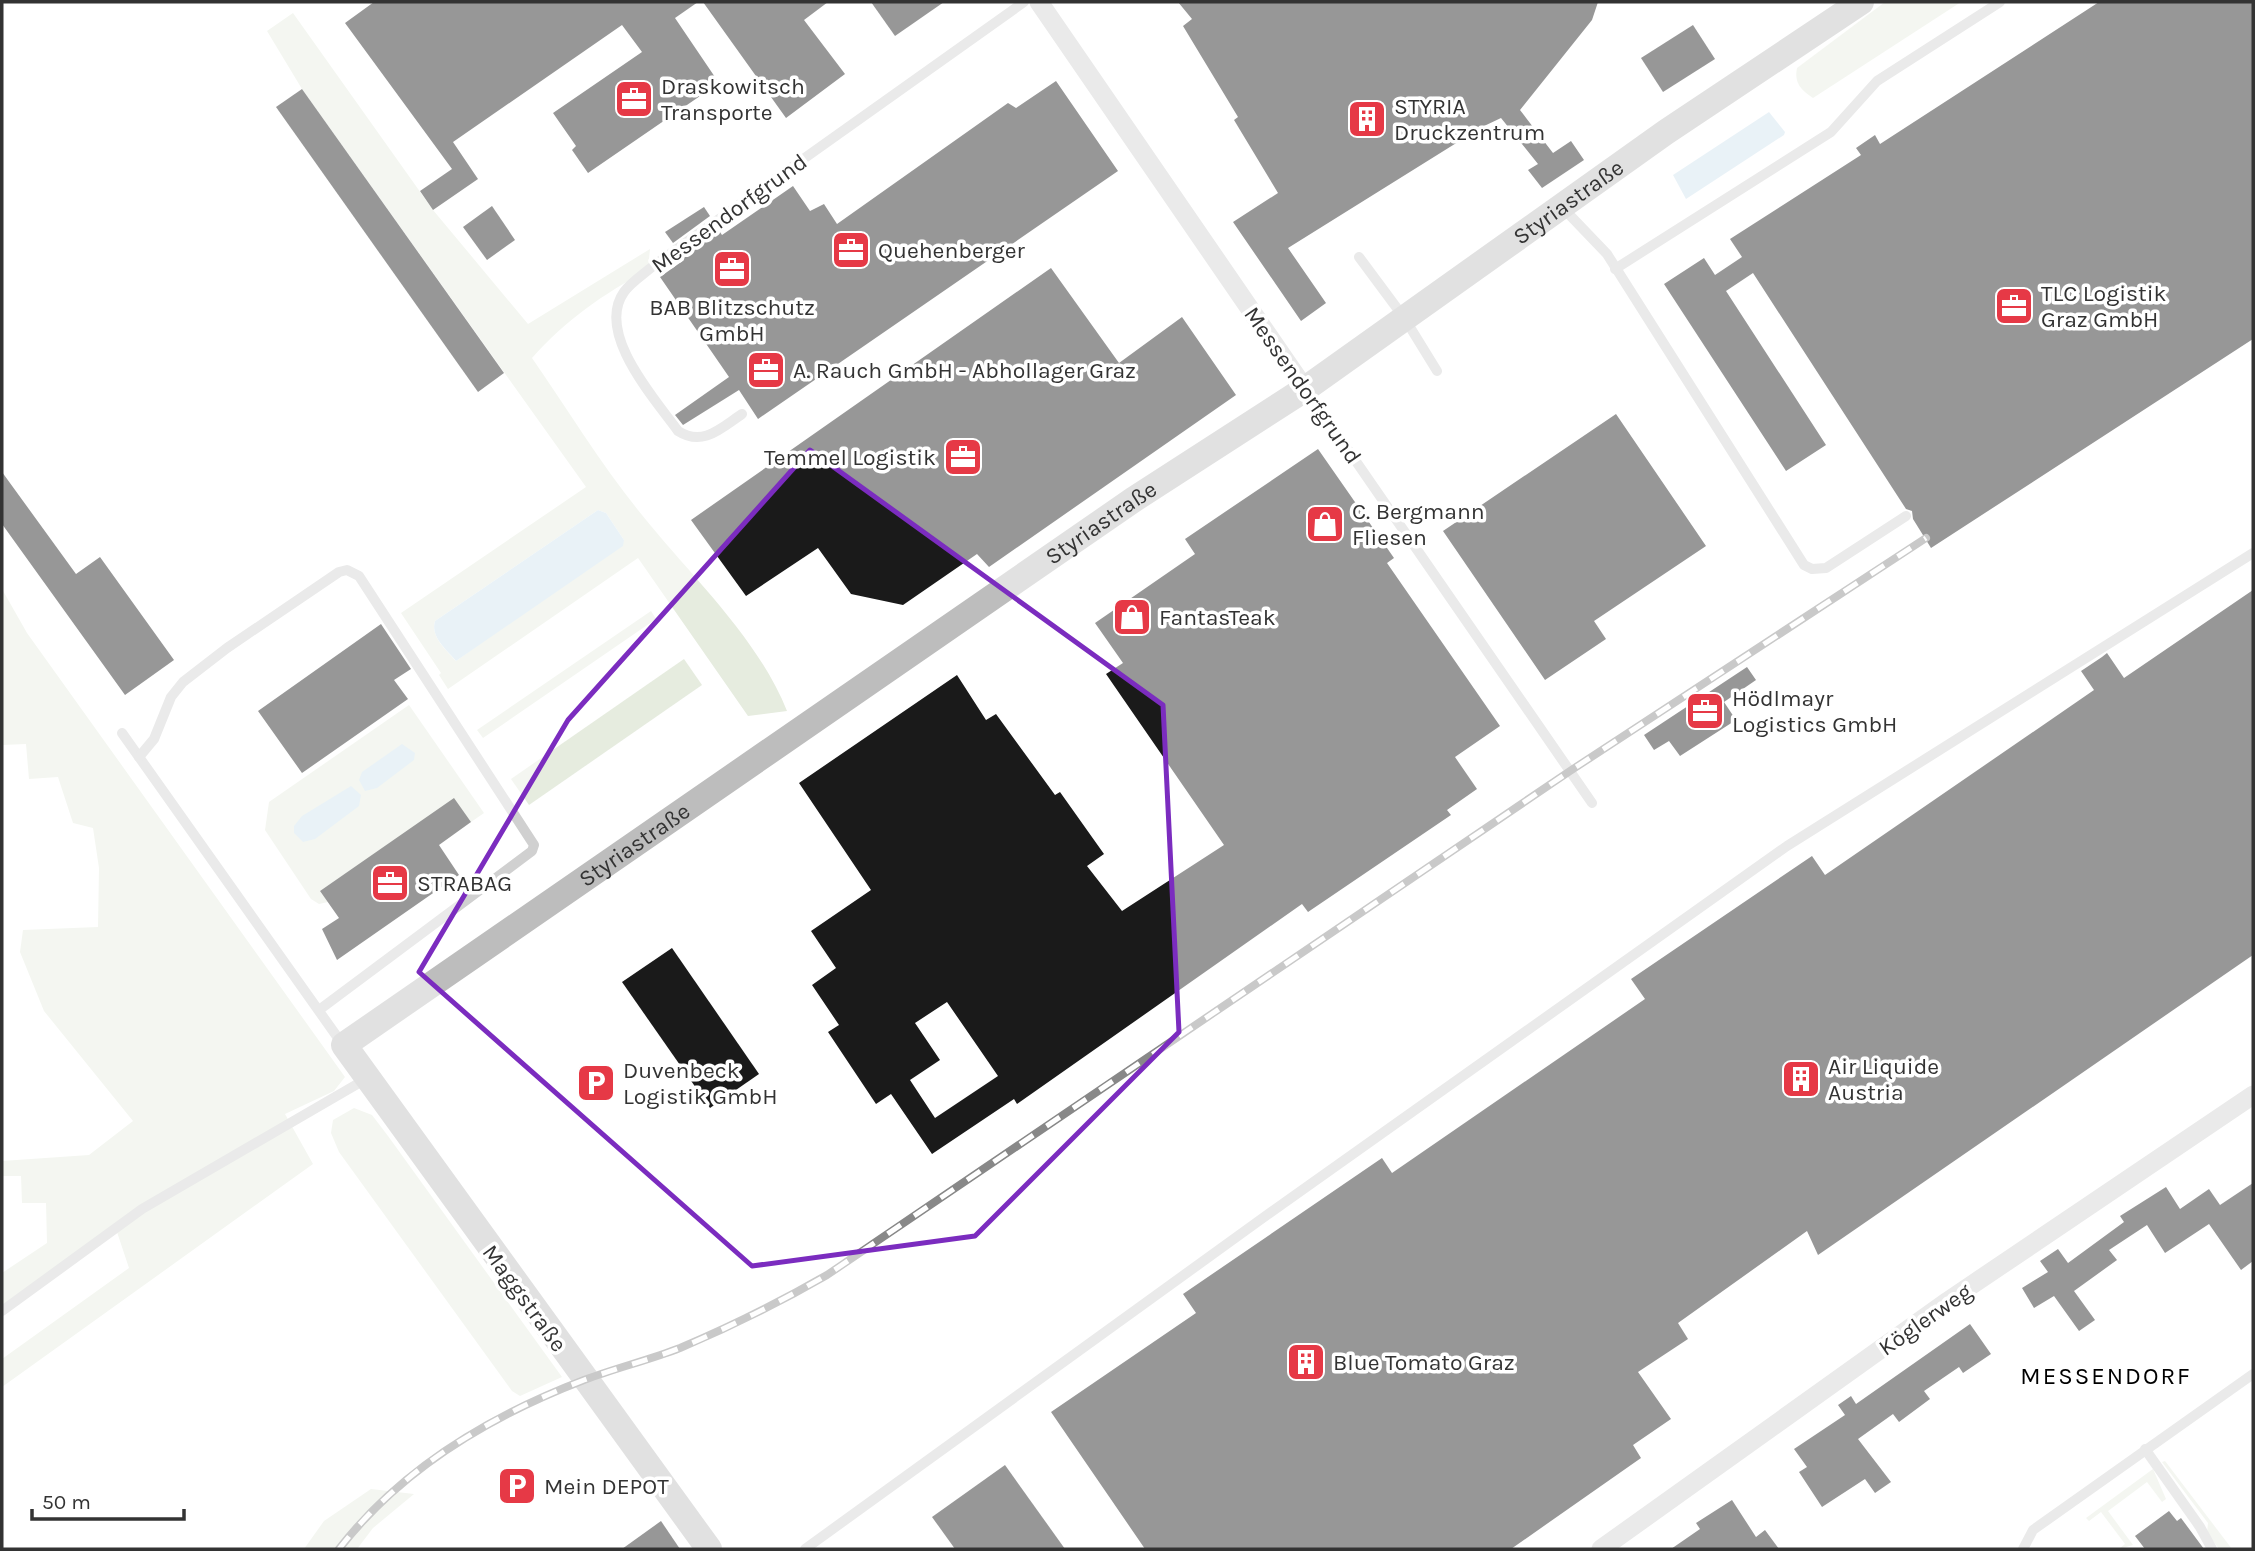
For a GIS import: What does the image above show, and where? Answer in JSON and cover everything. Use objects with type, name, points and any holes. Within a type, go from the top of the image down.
[{"type":"street","name":"Messendorfgrund","points":[[1039,2],[1306,389]]},
{"type":"street","name":"Styriastraße","points":[[344,1045],[1133,500],[1306,389],[1666,132],[1861,2]]},
{"type":"street","name":"Maggstraße","points":[[344,1045],[366,1079],[709,1549]]},
{"type":"street","name":"Köglerweg","points":[[1601,1549],[1948,1301],[2253,1095]]},
{"type":"lane","name":"Messendorfgrund","points":[[742,414],[701,439],[690,439],[678,431],[629,361],[620,342],[617,310],[624,292],[653,266],[1024,2]]},
{"type":"lane","points":[[1615,269],[1831,132],[1877,81],[2000,2]]},
{"type":"lane","points":[[1562,207],[1607,254],[1804,565],[1812,569],[1826,568],[1906,516]]},
{"type":"lane","points":[[1359,257],[1405,319],[1437,371]]},
{"type":"lane","name":"Messendorfgrund","points":[[1306,389],[1592,803]]},
{"type":"lane","points":[[806,1549],[1271,1212],[1787,846],[2253,553]]},
{"type":"lane","points":[[139,757],[154,739],[171,698],[183,682],[227,648],[340,572],[346,570],[359,576],[484,765],[534,847],[319,1010]]},
{"type":"lane","points":[[122,733],[344,1045]]},
{"type":"lane","points":[[2,1311],[142,1209],[366,1079]]},
{"type":"lane","points":[[2023,1549],[2034,1530],[2253,1374]]},
{"type":"lane","points":[[2145,1449],[2200,1527],[2202,1536],[2212,1549]]},
{"type":"highlighted area","points":[[810,450],[1163,705],[1179,1032],[975,1236],[752,1266],[419,972],[568,720]]},
{"type":"shaded area","points":[[1885,2],[1961,2],[1813,98],[1805,92],[1799,86],[1797,68]]},
{"type":"shaded area","points":[[293,13],[433,210],[528,324],[650,249],[648,270],[586,309],[532,358],[627,496],[741,633],[759,658],[787,711],[748,716],[638,558],[448,689],[439,675],[441,673],[401,613],[586,487],[302,89],[267,31]],"holes":[[[598,510],[606,513],[624,540],[456,661],[437,637],[435,621]]]},
{"type":"shaded area","points":[[2,589],[27,633],[345,1077],[334,1091],[285,1114],[313,1164],[2,1387],[2,1359],[129,1268],[116,1229],[2,1311],[2,1273],[47,1243],[46,1203],[22,1203],[21,1176],[2,1176],[2,1161],[89,1155],[133,1121],[44,1011],[20,952],[23,930],[98,927],[99,868],[93,828],[73,823],[58,777],[29,779],[26,744],[2,745]]},
{"type":"shaded area","points":[[651,611],[656,619],[483,738],[477,730]]},
{"type":"shaded area","points":[[684,659],[702,685],[529,805],[511,779]]},
{"type":"shaded area","points":[[409,705],[484,813],[471,822],[454,799],[320,891],[328,902],[319,904],[311,899],[265,830],[269,802]]},
{"type":"shaded area","points":[[354,1108],[372,1115],[562,1377],[520,1396],[512,1391],[339,1152],[331,1133],[333,1120]]},
{"type":"shaded area","points":[[2165,1461],[2232,1549],[2219,1549],[2207,1533],[2208,1523],[2162,1462]]},
{"type":"shaded area","points":[[2153,1469],[2166,1499],[2162,1502],[2147,1482],[2108,1511],[2133,1545],[2119,1549],[2125,1544],[2101,1512],[2089,1521],[2086,1518]]},
{"type":"shaded area","points":[[371,1489],[414,1494],[373,1528],[357,1549],[304,1549],[324,1521]]},
{"type":"water","points":[[1769,112],[1785,132],[1784,135],[1686,199],[1673,175]]},
{"type":"water","points":[[598,510],[606,513],[624,540],[623,546],[456,661],[437,638],[435,621]]},
{"type":"water","points":[[402,744],[415,753],[414,760],[377,788],[365,791],[359,780],[362,772]]},
{"type":"water","points":[[351,786],[361,795],[359,806],[315,839],[303,842],[294,833],[294,826],[302,816]]},
{"type":"building","points":[[374,2],[698,2],[675,18],[719,83],[588,173],[572,150],[576,146],[553,113],[642,52],[622,25],[453,142],[478,179],[433,210],[420,191],[452,169],[345,23]]},
{"type":"building","points":[[703,2],[828,2],[804,20],[845,74],[786,118]]},
{"type":"building","points":[[871,2],[944,2],[895,36]]},
{"type":"building","name":"STYRIA Druckzentrum","points":[[1178,2],[1598,2],[1592,20],[1520,110],[1553,153],[1571,141],[1584,160],[1542,188],[1528,170],[1538,164],[1501,118],[1482,127],[1288,248],[1326,303],[1301,321],[1233,222],[1278,193],[1234,120],[1238,117],[1183,26],[1192,19]]},
{"type":"building","name":"TLC Logistik Graz GmbH","points":[[2099,2],[2253,2],[2253,339],[1931,548],[1913,519],[1912,511],[1906,509],[1753,273],[1726,291],[1826,445],[1786,471],[1664,284],[1704,258],[1715,275],[1742,257],[1730,239],[1861,155],[1856,148],[1875,135],[1880,144]]},
{"type":"building","points":[[1693,25],[1715,59],[1663,92],[1641,58]]},
{"type":"building","name":"Quehenberger","points":[[1056,81],[1118,171],[758,419],[739,390],[683,425],[675,415],[729,377],[660,277],[684,260],[681,255],[718,229],[722,235],[793,186],[810,211],[824,204],[837,224],[1008,103],[1016,108]]},
{"type":"building","points":[[302,89],[504,373],[478,392],[276,107]]},
{"type":"building","points":[[492,206],[515,240],[487,260],[463,227]]},
{"type":"building","points":[[704,207],[710,216],[673,243],[665,232]]},
{"type":"building","name":"Temmel Logistik","points":[[1051,268],[1119,363],[1182,317],[1236,395],[989,567],[977,554],[903,605],[851,594],[818,548],[746,596],[691,520]]},
{"type":"building","points":[[1616,414],[1706,546],[1594,621],[1606,639],[1545,680],[1443,531]]},
{"type":"building","points":[[1318,449],[1394,558],[1387,563],[1500,726],[1455,757],[1477,789],[1447,810],[1451,815],[1308,912],[1302,904],[1017,1104],[1014,1099],[932,1154],[891,1094],[876,1104],[828,1032],[839,1025],[812,985],[836,968],[811,931],[871,890],[799,783],[957,675],[986,720],[996,714],[1055,795],[1060,792],[1104,854],[1087,866],[1122,911],[1224,845],[1106,674],[1123,663],[1095,623],[1195,554],[1185,539]],"holes":[[[947,1002],[998,1076],[935,1118],[910,1080],[940,1060],[915,1023]]]},
{"type":"building","points":[[2,472],[76,574],[100,557],[174,660],[125,695],[2,524]]},
{"type":"building","name":"Air Liquide Austria","points":[[2253,590],[2253,955],[1818,1255],[1807,1231],[1678,1323],[1688,1339],[1638,1372],[1671,1419],[1633,1445],[1641,1458],[1511,1549],[1145,1549],[1051,1412],[1196,1313],[1183,1294],[1382,1158],[1392,1173],[1645,999],[1631,979],[1812,856],[1825,875],[2094,690],[2081,671],[2107,653],[2124,678]]},
{"type":"building","points":[[381,624],[411,669],[394,680],[408,699],[302,773],[258,711]]},
{"type":"building","name":"Hödlmayr Logistics GmbH","points":[[1747,667],[1756,680],[1724,702],[1736,720],[1680,756],[1669,741],[1654,750],[1644,735]]},
{"type":"building","name":"STRABAG","points":[[454,798],[471,822],[439,845],[459,875],[337,960],[322,929],[339,918],[320,891]]},
{"type":"building","points":[[672,948],[759,1074],[710,1108],[622,982]]},
{"type":"building","points":[[2253,1183],[2253,1261],[2241,1270],[2209,1224],[2165,1253],[2147,1225],[2109,1250],[2117,1260],[2074,1291],[2095,1320],[2079,1331],[2054,1296],[2034,1308],[2022,1288],[2048,1272],[2040,1261],[2058,1249],[2068,1263],[2124,1222],[2120,1216],[2166,1187],[2180,1209],[2209,1189],[2220,1205]]},
{"type":"building","points":[[1970,1324],[1991,1354],[1963,1373],[1959,1367],[1924,1391],[1930,1399],[1899,1422],[1893,1414],[1858,1439],[1891,1482],[1875,1493],[1865,1479],[1822,1507],[1799,1472],[1807,1467],[1794,1449],[1845,1415],[1838,1405],[1851,1396],[1856,1404]]},
{"type":"building","points":[[1005,1465],[1065,1549],[955,1549],[932,1517]]},
{"type":"building","points":[[1732,1500],[1756,1537],[1765,1530],[1779,1549],[1671,1549],[1700,1529],[1696,1523]]},
{"type":"building","points":[[2169,1511],[2177,1521],[2181,1518],[2204,1549],[2145,1549],[2135,1536]]},
{"type":"building","points":[[661,1521],[680,1549],[622,1549]]},
{"type":"railway","points":[[339,1549],[363,1520],[390,1494],[449,1448],[482,1428],[549,1394],[699,1340],[755,1314],[827,1275],[1570,771],[1926,538]]},
{"type":"place","name":"Draskowitsch Transporte","points":[[634,99]]},
{"type":"place","name":"STYRIA Druckzentrum","points":[[1367,119]]},
{"type":"place","name":"Quehenberger","points":[[851,250]]},
{"type":"place","name":"BAB Blitzschutz GmbH","points":[[732,269]]},
{"type":"place","name":"TLC Logistik Graz GmbH","points":[[2014,306]]},
{"type":"place","name":"A. Rauch GmbH - Abhollager Graz","points":[[766,370]]},
{"type":"place","name":"Temmel Logistik","points":[[963,457]]},
{"type":"place","name":"C. Bergmann Fliesen","points":[[1325,524]]},
{"type":"place","name":"FantasTeak","points":[[1132,617]]},
{"type":"place","name":"Hödlmayr Logistics GmbH","points":[[1705,711]]},
{"type":"place","name":"STRABAG","points":[[390,883]]},
{"type":"place","name":"Air Liquide Austria","points":[[1801,1079]]},
{"type":"place","name":"Duvenbeck Logistik GmbH","points":[[596,1083]]},
{"type":"place","name":"Blue Tomato Graz","points":[[1306,1362]]},
{"type":"place","name":"Mein DEPOT","points":[[517,1486]]},
{"type":"district","name":"MESSENDORF","points":[[2106,1376]]}]
